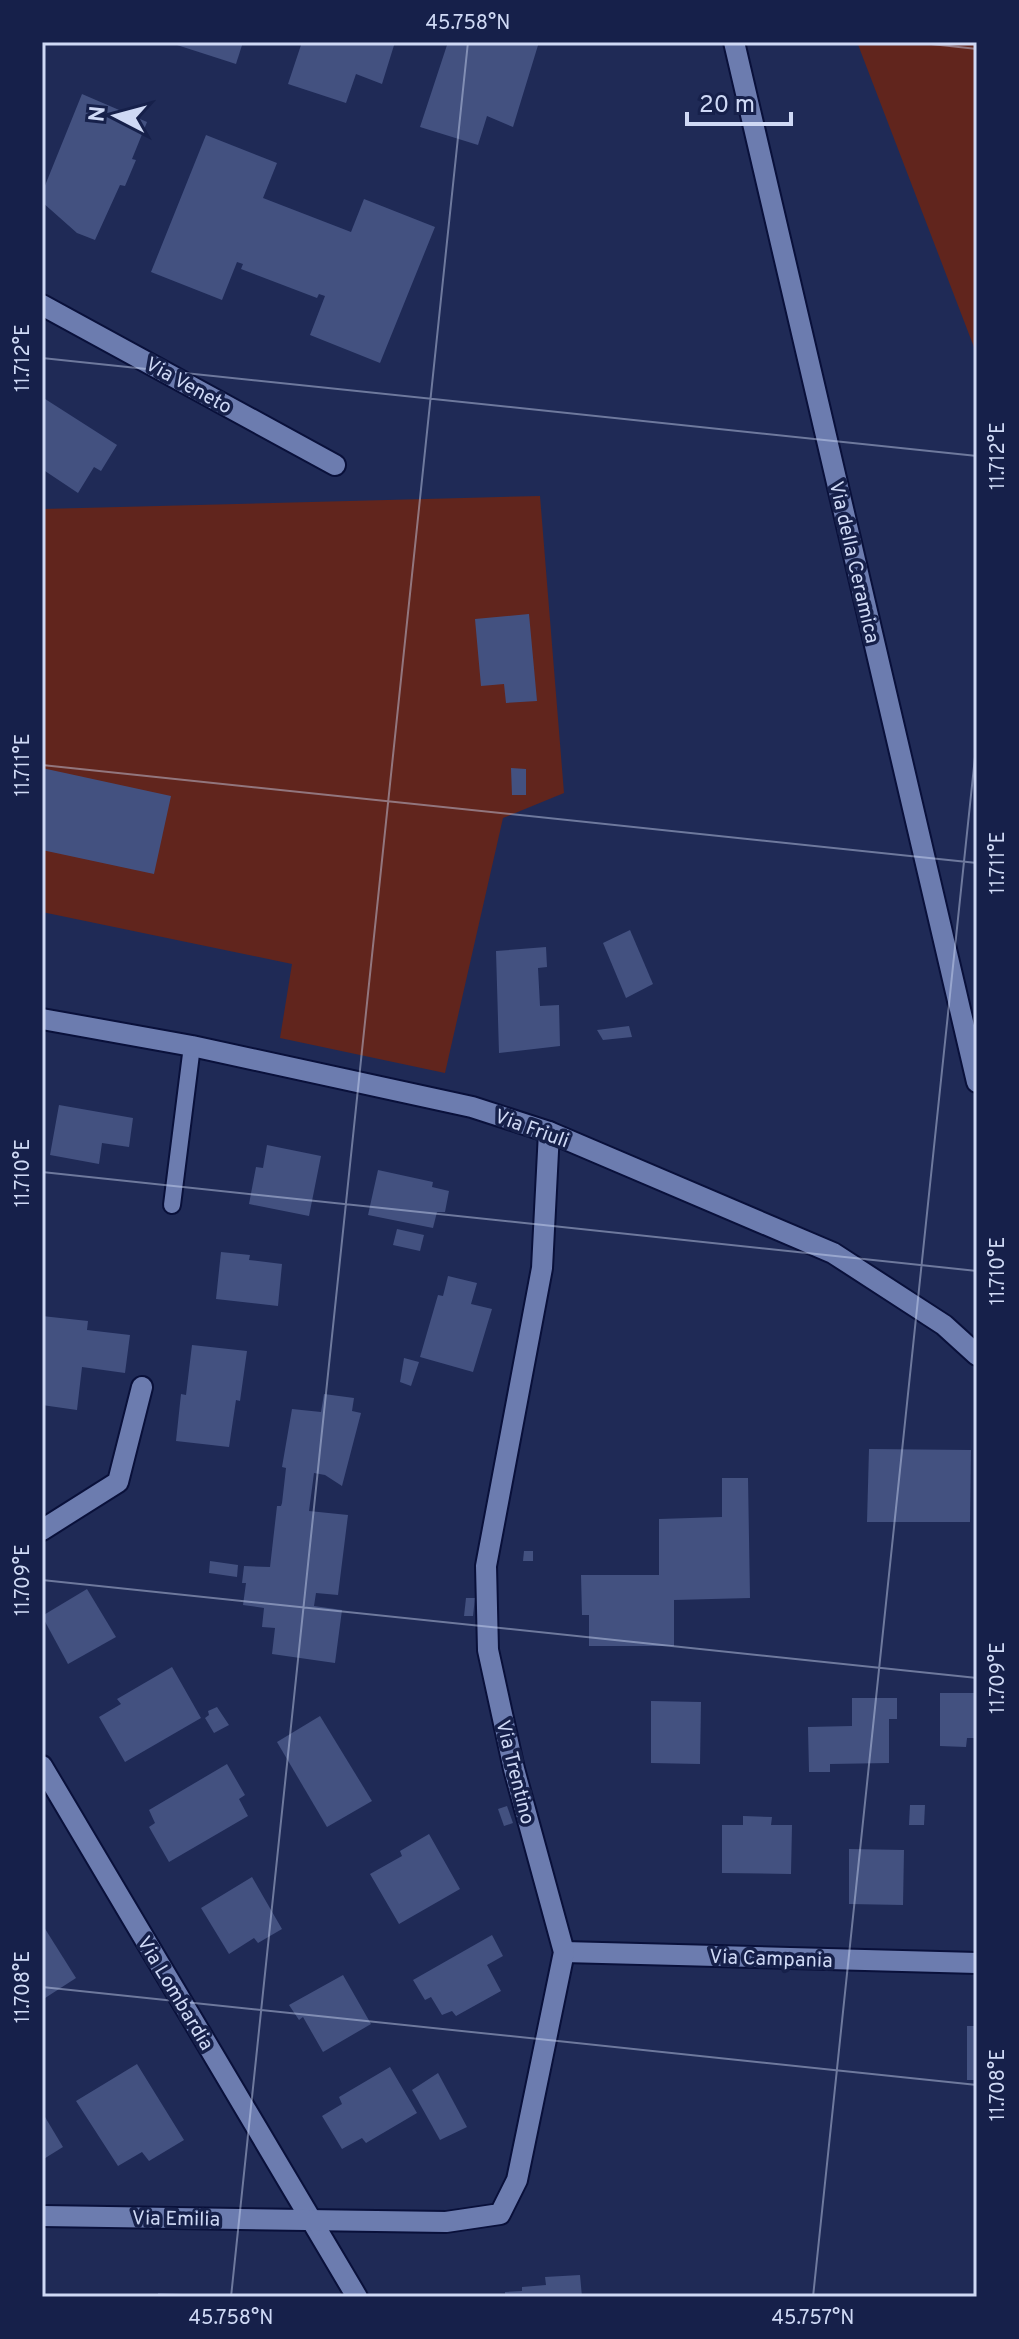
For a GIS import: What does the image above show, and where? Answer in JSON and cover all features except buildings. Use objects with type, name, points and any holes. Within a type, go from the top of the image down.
[{"type":"street","name":"Via della Ceramica","points":[[734,42],[977,1082]]},
{"type":"street","name":"Via Veneto","points":[[42,305],[335,465]]},
{"type":"street","name":"Via Friuli","points":[[42,1019],[192,1046],[472,1107],[549,1132],[833,1253],[944,1325],[977,1355]]},
{"type":"street","name":"Via Trentino","points":[[310,2220],[446,2222],[500,2214],[517,2180],[564,1952],[497,1695],[488,1650],[486,1566],[542,1268],[549,1132]]},
{"type":"street","points":[[42,1530],[118,1482],[142,1387]]},
{"type":"street","name":"Via Lombardia","points":[[42,1766],[357,2297]]},
{"type":"street","name":"Via Campania","points":[[564,1952],[977,1963]]},
{"type":"street","name":"Via Emilia","points":[[42,2216],[310,2220]]},
{"type":"lane","points":[[172,1205],[192,1046]]},
{"type":"shaded area","points":[[857,42],[977,42],[977,355]]},
{"type":"shaded area","points":[[540,496],[564,793],[503,818],[445,1073],[280,1038],[292,964],[42,912],[42,509]]}]
